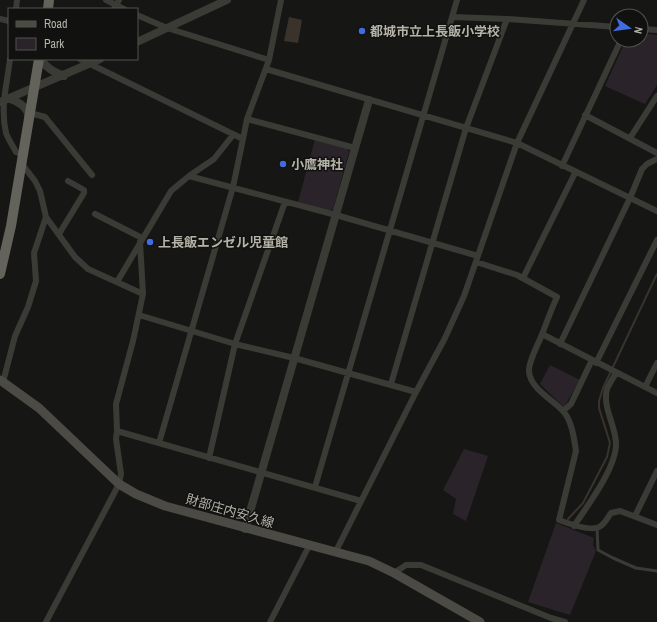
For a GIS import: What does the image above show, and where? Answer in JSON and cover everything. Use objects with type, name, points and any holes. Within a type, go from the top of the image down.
[{"type":"highway","points":[[0,274],[11,226],[40,60]]},
{"type":"main road","name":"財部庄内安久線","points":[[2,381],[39,408],[120,484],[136,494],[155,503],[369,562],[394,573],[480,622]]},
{"type":"street","points":[[106,0],[117,5]]},
{"type":"street","points":[[138,42],[227,0]]},
{"type":"street","points":[[159,444],[233,187],[247,119],[269,60],[281,0]]},
{"type":"street","points":[[315,487],[457,0]]},
{"type":"street","points":[[335,553],[416,392],[445,338],[464,296],[518,144],[584,0]]},
{"type":"street","points":[[138,15],[167,28],[269,60]]},
{"type":"street","points":[[452,17],[507,19],[609,26]]},
{"type":"street","points":[[391,384],[466,128],[507,19]]},
{"type":"street","points":[[562,166],[617,48]]},
{"type":"street","points":[[10,60],[3,120],[7,134],[16,152],[23,159],[40,191],[46,217],[82,264],[99,274],[144,294]]},
{"type":"street","points":[[41,60],[49,69],[64,76]]},
{"type":"street","points":[[4,101],[34,87],[64,76],[83,60],[243,139]]},
{"type":"street","points":[[266,69],[518,144],[575,173],[657,211]]},
{"type":"street","points":[[630,138],[657,96]]},
{"type":"street","points":[[246,529],[261,472],[369,100]]},
{"type":"street","points":[[4,101],[17,101],[28,110],[30,115],[45,117],[92,175]]},
{"type":"street","points":[[586,115],[657,153]]},
{"type":"street","points":[[247,119],[355,148]]},
{"type":"street","points":[[0,138],[7,134]]},
{"type":"street","points":[[118,282],[141,240],[171,191],[189,176],[214,159],[234,135]]},
{"type":"street","points":[[560,344],[630,198],[642,169],[646,164],[657,159]]},
{"type":"street","points":[[523,278],[575,173]]},
{"type":"street","points":[[189,176],[432,242],[517,275],[557,297],[528,370],[530,378],[539,389],[563,411],[570,421],[575,440],[576,451],[559,520],[574,526],[597,528],[601,527],[611,512],[616,510],[657,525]]},
{"type":"street","points":[[59,234],[84,193],[84,190],[68,181]]},
{"type":"street","points":[[209,458],[235,344],[285,202]]},
{"type":"street","points":[[95,214],[141,240]]},
{"type":"street","points":[[2,381],[15,336],[28,306],[36,282],[34,253],[46,217]]},
{"type":"street","points":[[46,622],[120,484],[122,474],[116,439],[118,431],[117,398],[144,294],[141,240]]},
{"type":"street","points":[[563,411],[571,404],[657,240]]},
{"type":"street","points":[[139,315],[191,332],[294,358],[416,392]]},
{"type":"street","points":[[542,334],[657,393]]},
{"type":"street","points":[[645,387],[657,363]]},
{"type":"street","points":[[574,526],[603,482],[613,458],[616,444],[606,402],[607,389],[616,373]]},
{"type":"street","points":[[118,431],[361,501]]},
{"type":"street","points":[[635,516],[657,471]]},
{"type":"street","points":[[270,622],[309,546]]},
{"type":"street","points":[[394,573],[406,565],[421,565],[544,616],[565,622]]},
{"type":"lane","points":[[597,528],[598,550],[636,568],[657,571]]},
{"type":"green space","points":[[649,34],[657,35],[657,85],[645,104],[605,86],[622,48],[649,48]]},
{"type":"green space","points":[[315,139],[347,148],[349,152],[333,209],[330,211],[298,202]]},
{"type":"green space","points":[[550,365],[580,380],[564,407],[540,384]]},
{"type":"green space","points":[[464,449],[488,456],[466,521],[453,514],[456,499],[443,490]]},
{"type":"green space","points":[[556,523],[594,538],[593,545],[596,551],[570,615],[528,602]]},
{"type":"shaded area","points":[[289,17],[302,20],[298,43],[284,41]]},
{"type":"waterway","points":[[568,519],[583,503],[607,457],[610,443],[599,408],[599,401],[603,388],[657,274]]},
{"type":"place","name":"都城市立上長飯小学校","points":[[362,31]]},
{"type":"place","name":"小鷹神社","points":[[283,164]]},
{"type":"place","name":"上長飯エンゼル児童館","points":[[150,242]]}]
